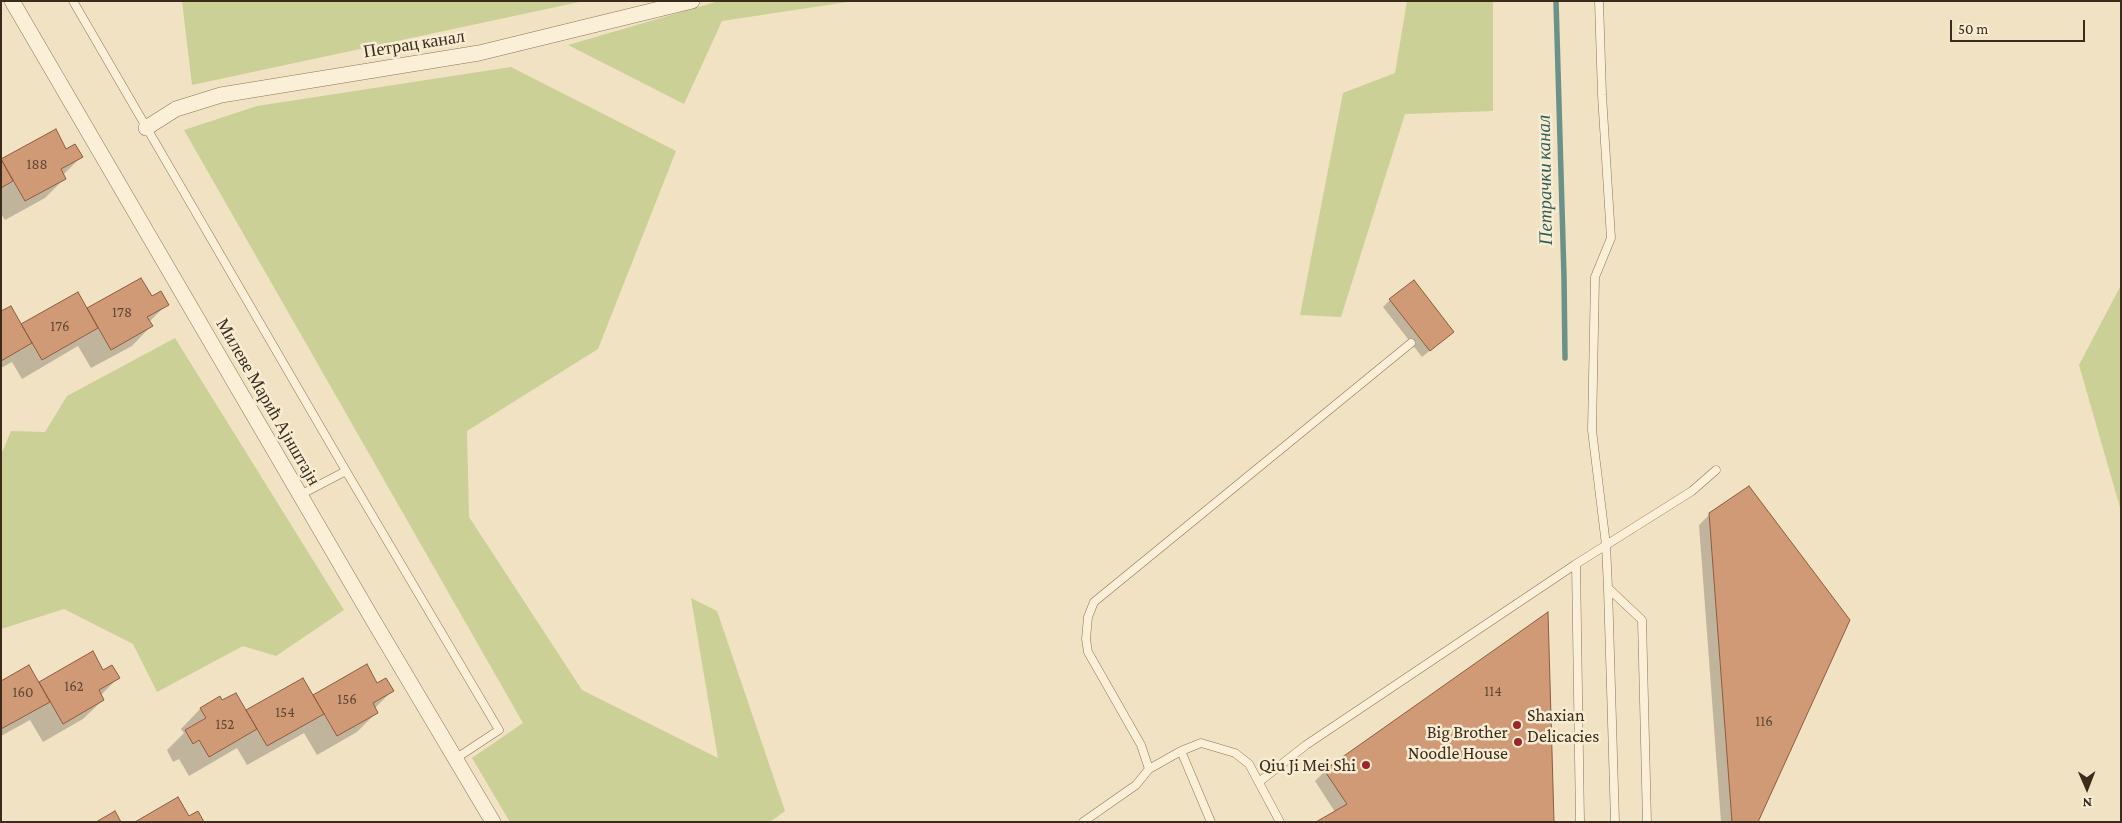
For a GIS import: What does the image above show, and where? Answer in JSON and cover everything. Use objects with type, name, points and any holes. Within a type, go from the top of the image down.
[{"type":"street","name":"Милеве Марић Ајнштајн","points":[[12,1],[493,822]]},
{"type":"street","name":"Петрац канал","points":[[146,128],[176,109],[221,95],[479,53],[692,1]]},
{"type":"lane","points":[[73,1],[499,730],[455,759]]},
{"type":"lane","points":[[1599,1],[1602,95],[1611,238],[1595,277],[1592,430],[1606,545],[1616,822]]},
{"type":"lane","points":[[1148,769],[1141,745],[1088,652],[1086,639],[1088,617],[1094,602],[1411,343]]},
{"type":"lane","points":[[1259,782],[1306,745],[1576,564],[1692,491],[1716,470]]},
{"type":"lane","points":[[300,495],[346,471]]},
{"type":"lane","points":[[1576,564],[1580,822]]},
{"type":"lane","points":[[1608,588],[1642,620],[1647,822]]},
{"type":"lane","points":[[1083,822],[1136,785],[1148,769],[1181,751],[1201,743],[1235,753],[1249,764],[1280,822]]},
{"type":"lane","points":[[1181,751],[1211,822]]},
{"type":"green space","points":[[182,1],[584,1],[192,85]]},
{"type":"green space","points":[[719,1],[854,1],[722,21],[684,104],[568,45]]},
{"type":"green space","points":[[1407,1],[1493,1],[1493,111],[1405,114],[1341,317],[1300,315],[1343,93],[1395,73]]},
{"type":"green space","points":[[511,67],[676,151],[598,349],[467,431],[469,517],[582,690],[718,758],[691,598],[717,611],[785,811],[770,822],[510,822],[472,758],[523,723],[184,130],[257,106]]},
{"type":"green space","points":[[2121,285],[2121,511],[2079,365]]},
{"type":"green space","points":[[175,338],[344,610],[276,656],[243,646],[157,692],[133,644],[64,609],[1,629],[1,455],[11,431],[45,432],[67,396]]},
{"type":"building","points":[[56,129],[66,149],[75,144],[83,157],[61,169],[66,179],[25,201],[1,159]]},
{"type":"building","points":[[1,159],[13,181],[1,188]]},
{"type":"building","points":[[141,278],[152,296],[161,291],[169,305],[147,317],[153,326],[111,350],[87,308]]},
{"type":"building","points":[[1414,280],[1454,332],[1430,351],[1389,299]]},
{"type":"building","points":[[78,292],[98,328],[42,360],[21,324]]},
{"type":"building","points":[[11,306],[32,343],[1,361],[1,311]]},
{"type":"building","points":[[1749,486],[1850,620],[1758,822],[1732,822],[1709,513]]},
{"type":"building","points":[[1548,612],[1554,822],[1316,822],[1347,804],[1324,770]]},
{"type":"building","points":[[93,651],[103,670],[112,665],[120,678],[99,690],[104,700],[63,724],[39,682]]},
{"type":"building","points":[[367,664],[377,683],[386,678],[394,691],[373,703],[378,713],[337,736],[313,695]]},
{"type":"building","points":[[29,665],[50,702],[1,729],[1,681]]},
{"type":"building","points":[[303,678],[324,714],[267,746],[246,710]]},
{"type":"building","points":[[236,693],[257,729],[209,757],[199,740],[193,744],[185,730],[206,718],[200,708],[220,696],[222,700]]},
{"type":"building","points":[[178,797],[189,816],[198,811],[204,822],[135,822]]},
{"type":"building","points":[[115,811],[121,822],[96,822]]},
{"type":"waterway","name":"Петрачки канал","points":[[1556,1],[1565,358]]},
{"type":"place","name":"Shaxian Delicacies","points":[[1517,725]]},
{"type":"place","name":"Big Brother Noodle House","points":[[1518,742]]},
{"type":"place","name":"Qiu Ji Mei Shi","points":[[1366,765]]}]
